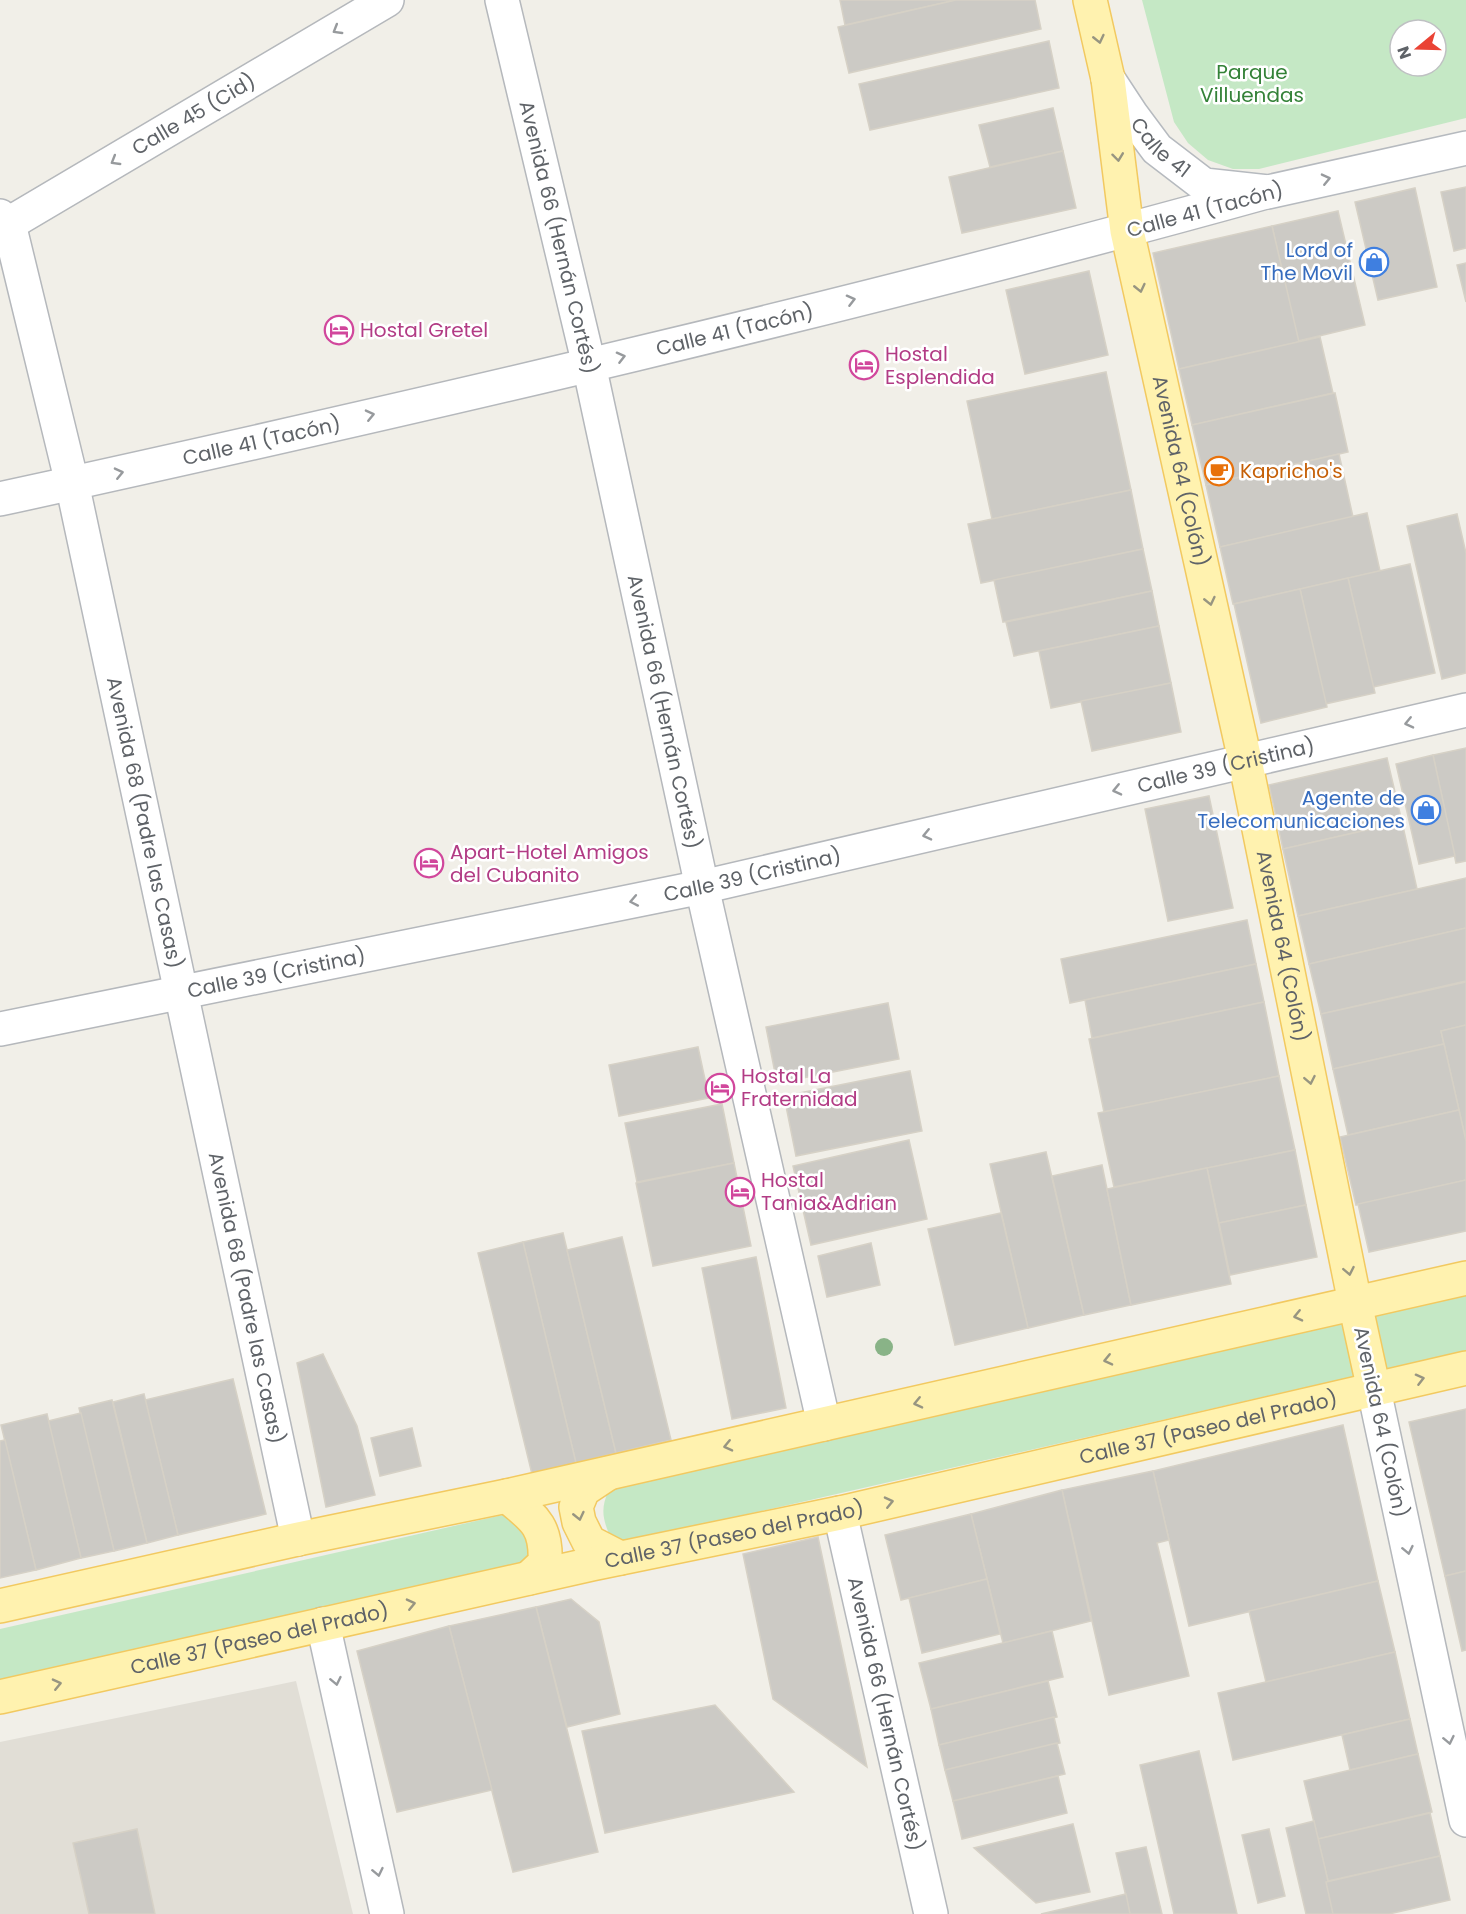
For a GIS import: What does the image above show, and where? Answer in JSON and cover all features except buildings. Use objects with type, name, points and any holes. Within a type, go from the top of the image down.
[{"type":"main road","name":"Avenida 64 (Colón)","points":[[1090,0],[1108,79],[1127,231],[1245,760],[1374,1390]]},
{"type":"main road","points":[[0,1606],[298,1539],[507,1496],[1466,1278]]},
{"type":"main road","name":"Calle 37 (Paseo del Prado)","points":[[0,1697],[620,1558],[840,1513],[1466,1368]]},
{"type":"main road","points":[[608,1473],[583,1490],[576,1507],[579,1522],[589,1542],[620,1558]]},
{"type":"main road","points":[[507,1496],[532,1516],[541,1530],[546,1545],[545,1563],[529,1578]]},
{"type":"street","name":"Calle 45 (Cid)","points":[[3,223],[387,0]]},
{"type":"street","name":"Avenida 66 (Hernán Cortés)","points":[[502,0],[589,365],[702,887],[824,1424]]},
{"type":"street","name":"Calle 41","points":[[1108,79],[1156,149],[1204,185],[1269,192]]},
{"type":"street","name":"Calle 41 (Tacón)","points":[[0,499],[589,365],[1127,231],[1269,192],[1466,148]]},
{"type":"street","name":"Avenida 68 (Padre las Casas)","points":[[3,223],[72,483],[298,1539]]},
{"type":"street","name":"Calle 39 (Cristina)","points":[[0,1029],[702,887],[1466,710]]},
{"type":"street","name":"Avenida 64 (Colón)","points":[[1374,1390],[1466,1820]]},
{"type":"street","name":"Avenida 66 (Hernán Cortés)","points":[[840,1513],[931,1914]]},
{"type":"street","points":[[323,1624],[387,1914]]},
{"type":"shaded area","points":[[296,1681],[353,1914],[0,1914],[0,1742]]},
{"type":"green space","name":"Parque Villuendas","points":[[1142,0],[1466,0],[1466,118],[1259,169],[1233,169],[1208,160],[1188,143],[1174,122]]},
{"type":"green space","points":[[1466,1295],[1466,1351],[625,1542],[609,1534],[605,1522],[603,1512],[609,1490]]},
{"type":"green space","points":[[511,1513],[522,1524],[532,1548],[526,1564],[0,1680],[0,1629]]},
{"type":"place","name":"Lord of The Movil","points":[[1374,262]]},
{"type":"place","name":"Hostal Gretel","points":[[339,330]]},
{"type":"place","name":"Hostal Esplendida","points":[[864,365]]},
{"type":"place","name":"Kapricho's","points":[[1219,471]]},
{"type":"place","name":"Agente de Telecomunicaciones","points":[[1426,810]]},
{"type":"place","name":"Apart-Hotel Amigos del Cubanito","points":[[429,863]]},
{"type":"place","name":"Hostal La Fraternidad","points":[[720,1088]]},
{"type":"place","name":"Hostal Tania&Adrian","points":[[740,1192]]}]
